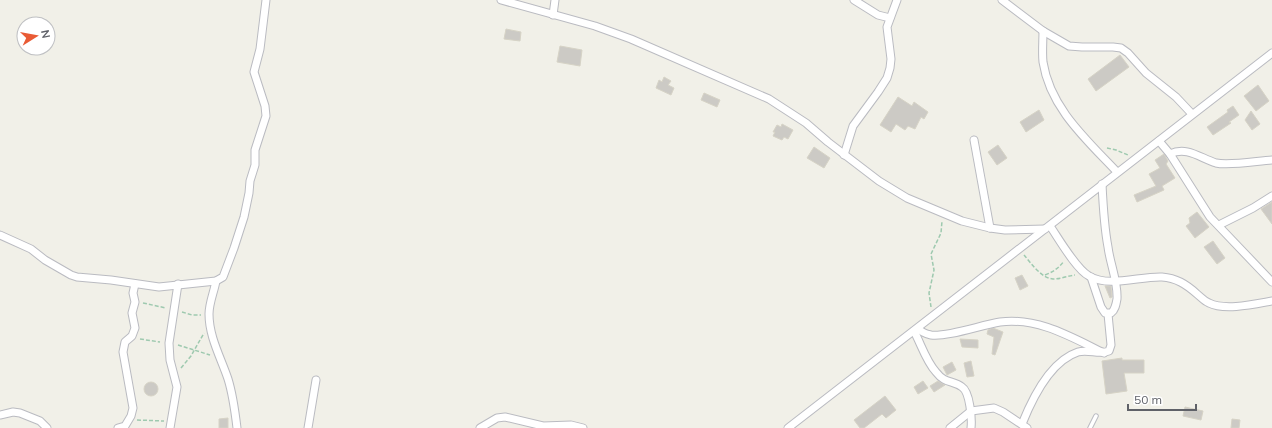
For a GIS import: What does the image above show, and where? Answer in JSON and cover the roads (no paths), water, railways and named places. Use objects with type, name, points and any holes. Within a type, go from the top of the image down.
[{"type":"street","points":[[0,235],[32,249],[45,260],[77,277],[159,287],[216,281],[223,277],[244,217],[250,181],[255,165],[255,150],[266,116],[265,106],[254,72],[260,49],[266,0]]},
{"type":"street","points":[[501,0],[595,26],[631,39],[769,99],[806,123],[844,155],[879,181],[907,198],[962,221],[990,228],[1025,230],[1048,227]]},
{"type":"street","points":[[553,15],[555,0]]},
{"type":"street","points":[[854,0],[878,14],[890,18]]},
{"type":"street","points":[[844,155],[852,126],[887,78],[891,59],[887,27],[897,0]]},
{"type":"street","points":[[1002,0],[1043,31],[1069,46],[1121,48],[1128,53],[1146,72],[1176,97],[1192,114]]},
{"type":"street","points":[[1043,31],[1043,61],[1052,93],[1058,106],[1093,147],[1117,172]]},
{"type":"street","points":[[788,428],[1272,53]]},
{"type":"street","points":[[974,140],[990,228]]},
{"type":"street","points":[[1158,141],[1170,154],[1210,217],[1272,282]]},
{"type":"street","points":[[1170,154],[1176,151],[1188,151],[1221,163],[1272,160]]},
{"type":"street","points":[[1102,184],[1108,248],[1116,281],[1117,298],[1114,311],[1108,314]]},
{"type":"street","points":[[1219,225],[1246,212],[1272,196]]},
{"type":"street","points":[[950,428],[971,411],[988,408],[998,409],[1025,426],[1032,399],[1062,361],[1077,352],[1089,350],[1104,353],[1109,351],[1111,345],[1108,314],[1105,313],[1101,307],[1089,276],[1048,227]]},
{"type":"street","points":[[1089,276],[1116,281],[1160,277],[1170,278],[1188,286],[1210,304],[1224,306],[1244,306],[1272,301]]},
{"type":"street","points":[[216,281],[210,303],[210,326],[219,357],[228,379],[235,407],[237,428]]},
{"type":"street","points":[[118,428],[125,426],[129,420],[133,408],[123,352],[125,342],[135,328],[132,313],[135,302],[133,293],[135,284]]},
{"type":"street","points":[[170,428],[177,391],[176,379],[170,360],[169,343],[178,284]]},
{"type":"street","points":[[916,329],[933,335],[1000,322],[1016,321],[1050,328],[1104,353]]},
{"type":"street","points":[[916,329],[935,372],[948,382],[963,388],[971,411],[971,428]]},
{"type":"street","points":[[308,428],[316,380]]},
{"type":"street","points":[[0,415],[14,412],[20,413],[40,421],[47,428]]},
{"type":"street","points":[[480,428],[497,418],[505,417],[543,426],[571,425],[583,428]]},
{"type":"street","points":[[309,420],[312,428]]},
{"type":"lane","points":[[1090,428],[1096,416]]}]
